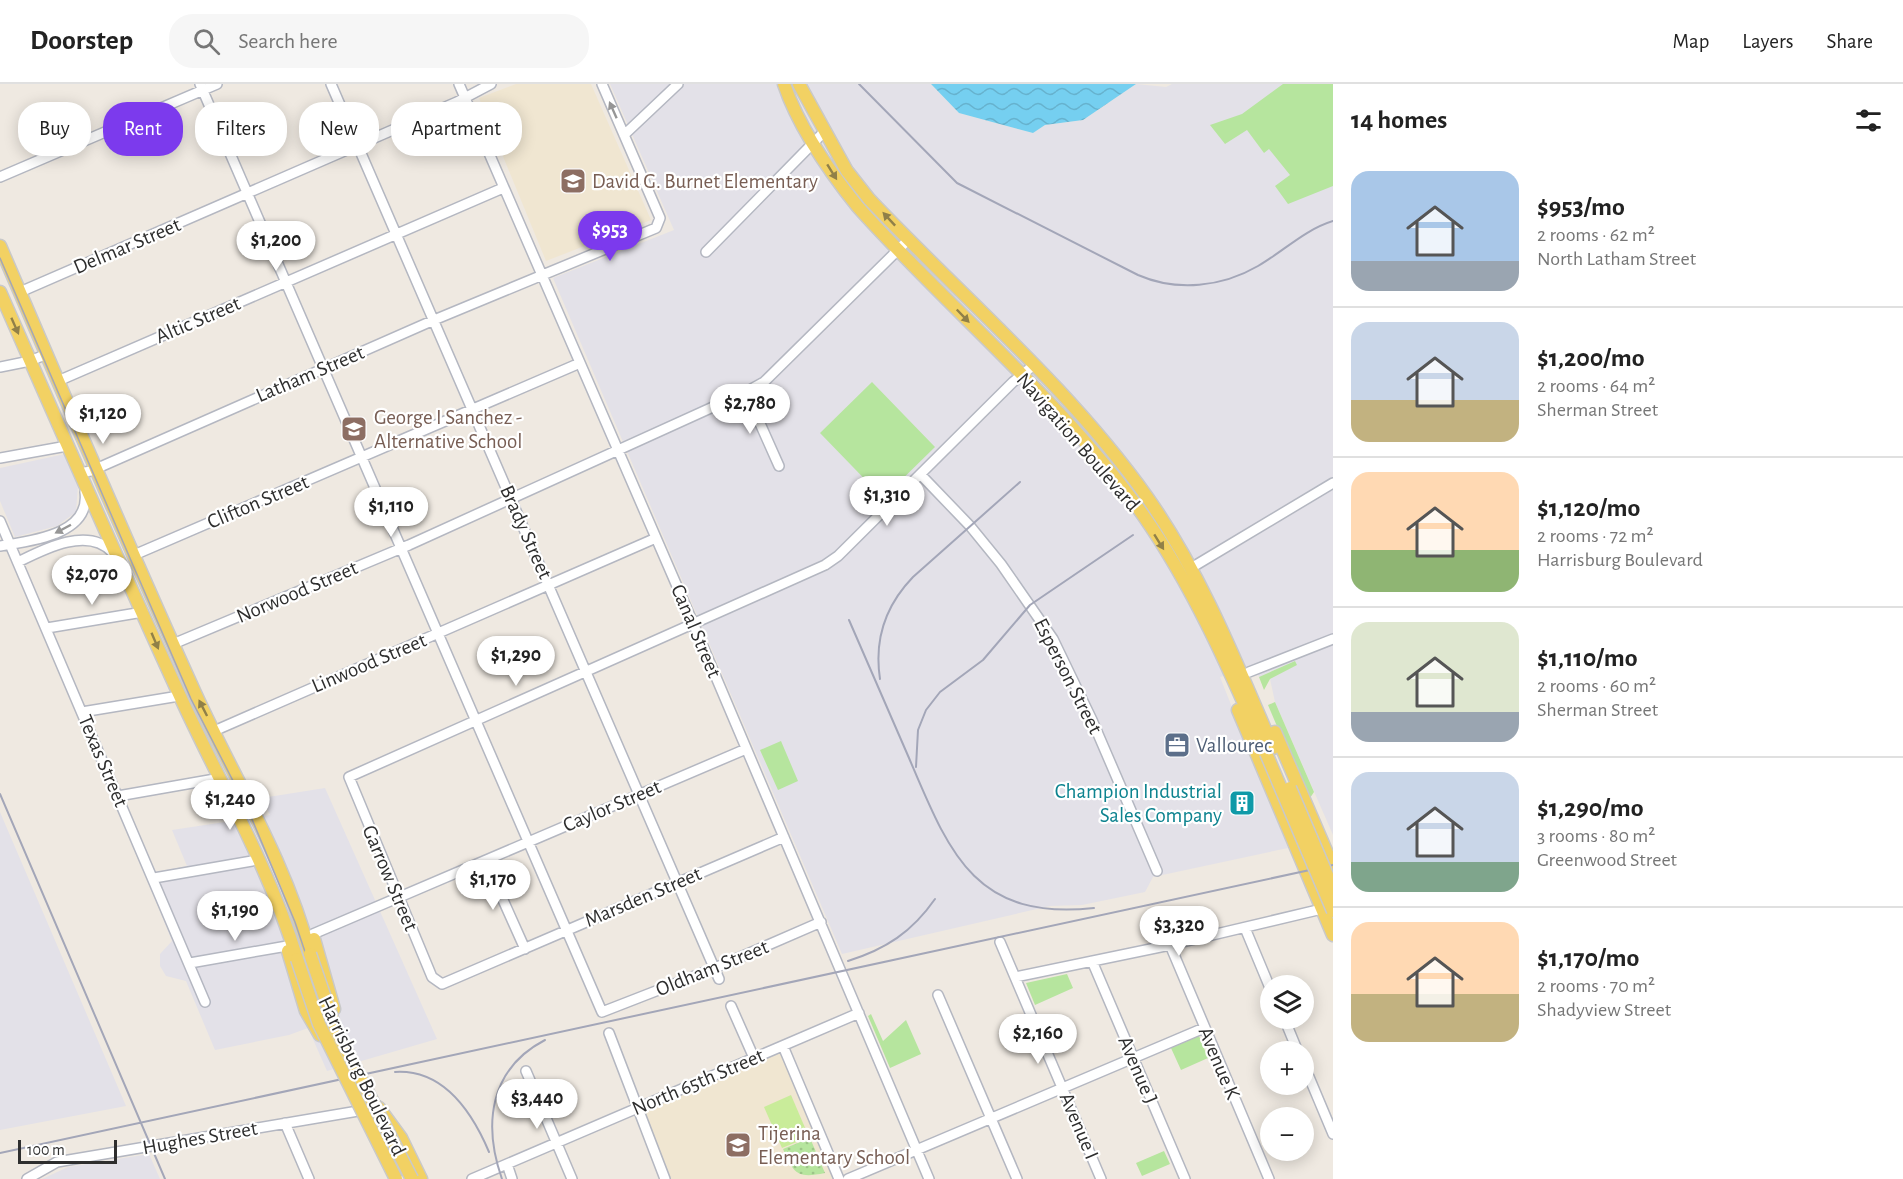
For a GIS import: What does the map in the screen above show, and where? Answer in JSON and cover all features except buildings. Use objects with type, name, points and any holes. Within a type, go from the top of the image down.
[{"type":"main road","name":"Navigation Boulevard","points":[[784,84],[789,98],[837,181],[898,250],[1098,458],[1143,515],[1182,578],[1213,621]]},
{"type":"main road","name":"Navigation Boulevard","points":[[799,84],[847,171],[908,240],[1071,404],[1147,497],[1191,568],[1269,751],[1333,889]]},
{"type":"main road","name":"Harrisburg Boulevard","points":[[0,246],[173,644],[253,808],[299,917],[336,1030],[412,1179]]},
{"type":"main road","name":"Harrisburg Boulevard","points":[[0,292],[179,696],[240,816],[286,926],[319,1024],[396,1179]]},
{"type":"main road","points":[[1059,415],[1071,404]]},
{"type":"main road","points":[[1182,578],[1191,568]]},
{"type":"main road","points":[[1213,621],[1239,650],[1333,867]]},
{"type":"main road","points":[[1213,621],[1217,661],[1329,908],[1333,935]]},
{"type":"main road","points":[[179,696],[287,946],[306,1011],[317,1031],[346,1066],[389,1179]]},
{"type":"main road","points":[[214,731],[243,773],[258,802],[313,934],[337,1023],[357,1076],[401,1138],[421,1179]]},
{"type":"main road","name":"Navigation Boulevard","points":[[1269,751],[1329,908]]},
{"type":"main road","points":[[317,1031],[337,1023]]},
{"type":"street","points":[[0,177],[201,87],[217,84]]},
{"type":"street","name":"Brady Street","points":[[331,84],[339,102]]},
{"type":"street","name":"Canal Street","points":[[459,84],[693,623],[929,1179]]},
{"type":"street","name":"Delmar Street","points":[[379,136],[491,84]]},
{"type":"street","points":[[602,84],[624,135],[678,84]]},
{"type":"street","points":[[201,87],[566,931]]},
{"type":"street","points":[[706,252],[824,132]]},
{"type":"street","name":"Latham Street","points":[[81,478],[96,466],[434,320],[652,230],[660,224],[660,218],[624,135]]},
{"type":"street","name":"Delmar Street","points":[[20,292],[333,156]]},
{"type":"street","name":"Brady Street","points":[[363,156],[719,980]]},
{"type":"street","name":"Altic Street","points":[[58,381],[503,188]]},
{"type":"street","name":"Norwood Street","points":[[173,644],[511,500],[747,392],[764,381],[908,240]]},
{"type":"street","points":[[0,367],[30,361],[47,354]]},
{"type":"street","name":"Clifton Street","points":[[134,555],[580,363]]},
{"type":"street","points":[[475,719],[825,565],[838,556],[1013,382],[1034,365]]},
{"type":"street","points":[[747,392],[779,466]]},
{"type":"street","points":[[0,458],[67,446]]},
{"type":"street","name":"Esperson Street","points":[[921,474],[970,526],[1001,564],[1053,639],[1092,720],[1157,871]]},
{"type":"street","points":[[5,545],[64,530],[76,521],[86,501],[81,478]]},
{"type":"street","points":[[1191,568],[1333,483]]},
{"type":"street","name":"Texas Street","points":[[0,520],[5,545],[18,562],[206,1002]]},
{"type":"street","name":"Linwood Street","points":[[214,731],[656,538]]},
{"type":"street","points":[[18,562],[79,539],[92,539],[105,545],[117,558]]},
{"type":"street","points":[[47,628],[142,612]]},
{"type":"street","points":[[1249,672],[1333,639]]},
{"type":"street","points":[[82,712],[179,696]]},
{"type":"street","name":"Garrow Street","points":[[436,982],[350,784],[349,777],[475,719]]},
{"type":"street","name":"Caylor Street","points":[[313,934],[746,749]]},
{"type":"street","points":[[118,796],[215,779]]},
{"type":"street","name":"Marsden Street","points":[[436,982],[449,982],[784,837]]},
{"type":"street","points":[[154,878],[252,861]]},
{"type":"street","points":[[486,862],[525,950]]},
{"type":"street","points":[[1015,977],[1170,945],[1329,908]]},
{"type":"street","name":"Oldham Street","points":[[566,931],[602,1012],[715,968],[821,922]]},
{"type":"street","points":[[1245,928],[1265,975]]},
{"type":"street","name":"Avenue I","points":[[1000,942],[1101,1179]]},
{"type":"street","name":"Avenue K","points":[[1170,945],[1269,1179]]},
{"type":"street","points":[[190,963],[287,946]]},
{"type":"street","name":"Avenue J","points":[[1092,961],[1185,1179]]},
{"type":"street","points":[[938,995],[1017,1179]]},
{"type":"street","points":[[731,1006],[754,1058]]},
{"type":"street","name":"North 65th Street","points":[[472,1179],[859,1013]]},
{"type":"street","points":[[848,1179],[1204,1028]]},
{"type":"street","points":[[609,1032],[665,1179]]},
{"type":"street","points":[[783,1046],[839,1179]]},
{"type":"street","points":[[526,1071],[573,1179]]},
{"type":"street","points":[[1314,1089],[1333,1134]]},
{"type":"street","name":"Hughes Street","points":[[27,1179],[57,1162],[363,1110],[376,1105]]},
{"type":"street","points":[[285,1123],[309,1179]]},
{"type":"street","points":[[507,1164],[512,1179]]},
{"type":"shaded area","name":"David G. Burnet Elementary","points":[[516,84],[591,84],[651,220],[546,261],[503,156],[522,156],[522,102],[481,102],[479,98]]},
{"type":"shaded area","points":[[610,84],[931,84],[959,113],[1033,133],[1045,125],[1083,120],[1136,84],[1166,87],[1172,84],[1333,84],[1333,835],[1275,702],[1270,679],[1296,665],[1295,661],[1259,677],[1254,666],[1220,677],[1288,848],[1153,877],[1145,892],[1082,905],[1050,906],[842,954],[553,278],[674,230]]},
{"type":"shaded area","points":[[65,454],[78,485],[76,512],[57,526],[15,537],[0,501],[0,468]]},
{"type":"shaded area","points":[[325,788],[437,1039],[327,1071],[308,1028],[289,1035],[215,1050],[186,981],[166,976],[160,966],[160,954],[172,941],[145,874],[187,866],[172,830],[270,815],[262,798]]},
{"type":"shaded area","points":[[0,812],[126,1106],[0,1130]]},
{"type":"shaded area","name":"Tijerina Elementary School","points":[[780,1050],[835,1179],[669,1179],[642,1111]]},
{"type":"shaded area","points":[[149,1154],[160,1179],[42,1179],[68,1167]]},
{"type":"green space","points":[[1283,84],[1333,84],[1333,186],[1288,204],[1275,186],[1290,175],[1269,149],[1264,153],[1247,130],[1225,144],[1210,125],[1242,114]]},
{"type":"green space","points":[[872,382],[935,447],[883,498],[820,433]]},
{"type":"green space","points":[[1295,661],[1297,665],[1270,679],[1264,690],[1259,677]]},
{"type":"green space","points":[[1275,702],[1314,792],[1310,798],[1307,797],[1268,705]]},
{"type":"green space","points":[[781,741],[798,781],[778,790],[760,750]]},
{"type":"green space","points":[[1067,974],[1073,988],[1035,1005],[1026,983]]},
{"type":"green space","points":[[871,1014],[883,1041],[906,1020],[921,1054],[890,1068],[868,1016]]},
{"type":"green space","points":[[1199,1036],[1208,1058],[1181,1070],[1171,1048]]},
{"type":"green space","points":[[791,1095],[809,1137],[782,1148],[764,1107]]},
{"type":"green space","points":[[810,1138],[825,1173],[808,1175],[797,1172],[793,1169],[783,1149]]},
{"type":"green space","points":[[1164,1151],[1170,1164],[1142,1176],[1136,1163]]},
{"type":"water","points":[[931,84],[1136,84],[1083,120],[1045,125],[1033,133],[959,113]]},
{"type":"tram line","points":[[0,258],[191,699],[249,812],[295,922],[328,1020],[406,1179]]},
{"type":"railway","points":[[859,84],[957,183],[1138,275],[1153,280],[1168,284],[1199,285],[1230,279],[1258,266],[1303,235],[1333,221]]},
{"type":"railway","points":[[880,679],[881,637],[889,611],[896,599],[913,577],[1020,482]]},
{"type":"railway","points":[[916,767],[918,730],[926,710],[940,692],[983,660],[1030,605],[1133,535]]},
{"type":"railway","points":[[849,620],[938,823],[953,850],[972,873],[993,891],[1020,903],[1053,909],[1094,908]]},
{"type":"railway","points":[[0,794],[165,1179]]},
{"type":"railway","points":[[0,1153],[1333,865]]},
{"type":"railway","points":[[848,961],[874,951],[897,938],[917,921],[935,899]]},
{"type":"railway","points":[[502,1179],[493,1139],[492,1119],[495,1100],[512,1066],[526,1052],[545,1040]]},
{"type":"railway","points":[[395,1072],[412,1073],[442,1085],[465,1108],[489,1152]]},
{"type":"place","name":"David G. Burnet Elementary","points":[[573,181]]},
{"type":"place","name":"George I Sanchez - Alternative School","points":[[354,429]]},
{"type":"place","name":"Vallourec","points":[[1177,745]]},
{"type":"place","name":"Champion Industrial Sales Company","points":[[1242,803]]},
{"type":"place","name":"Tijerina Elementary School","points":[[738,1145]]}]
